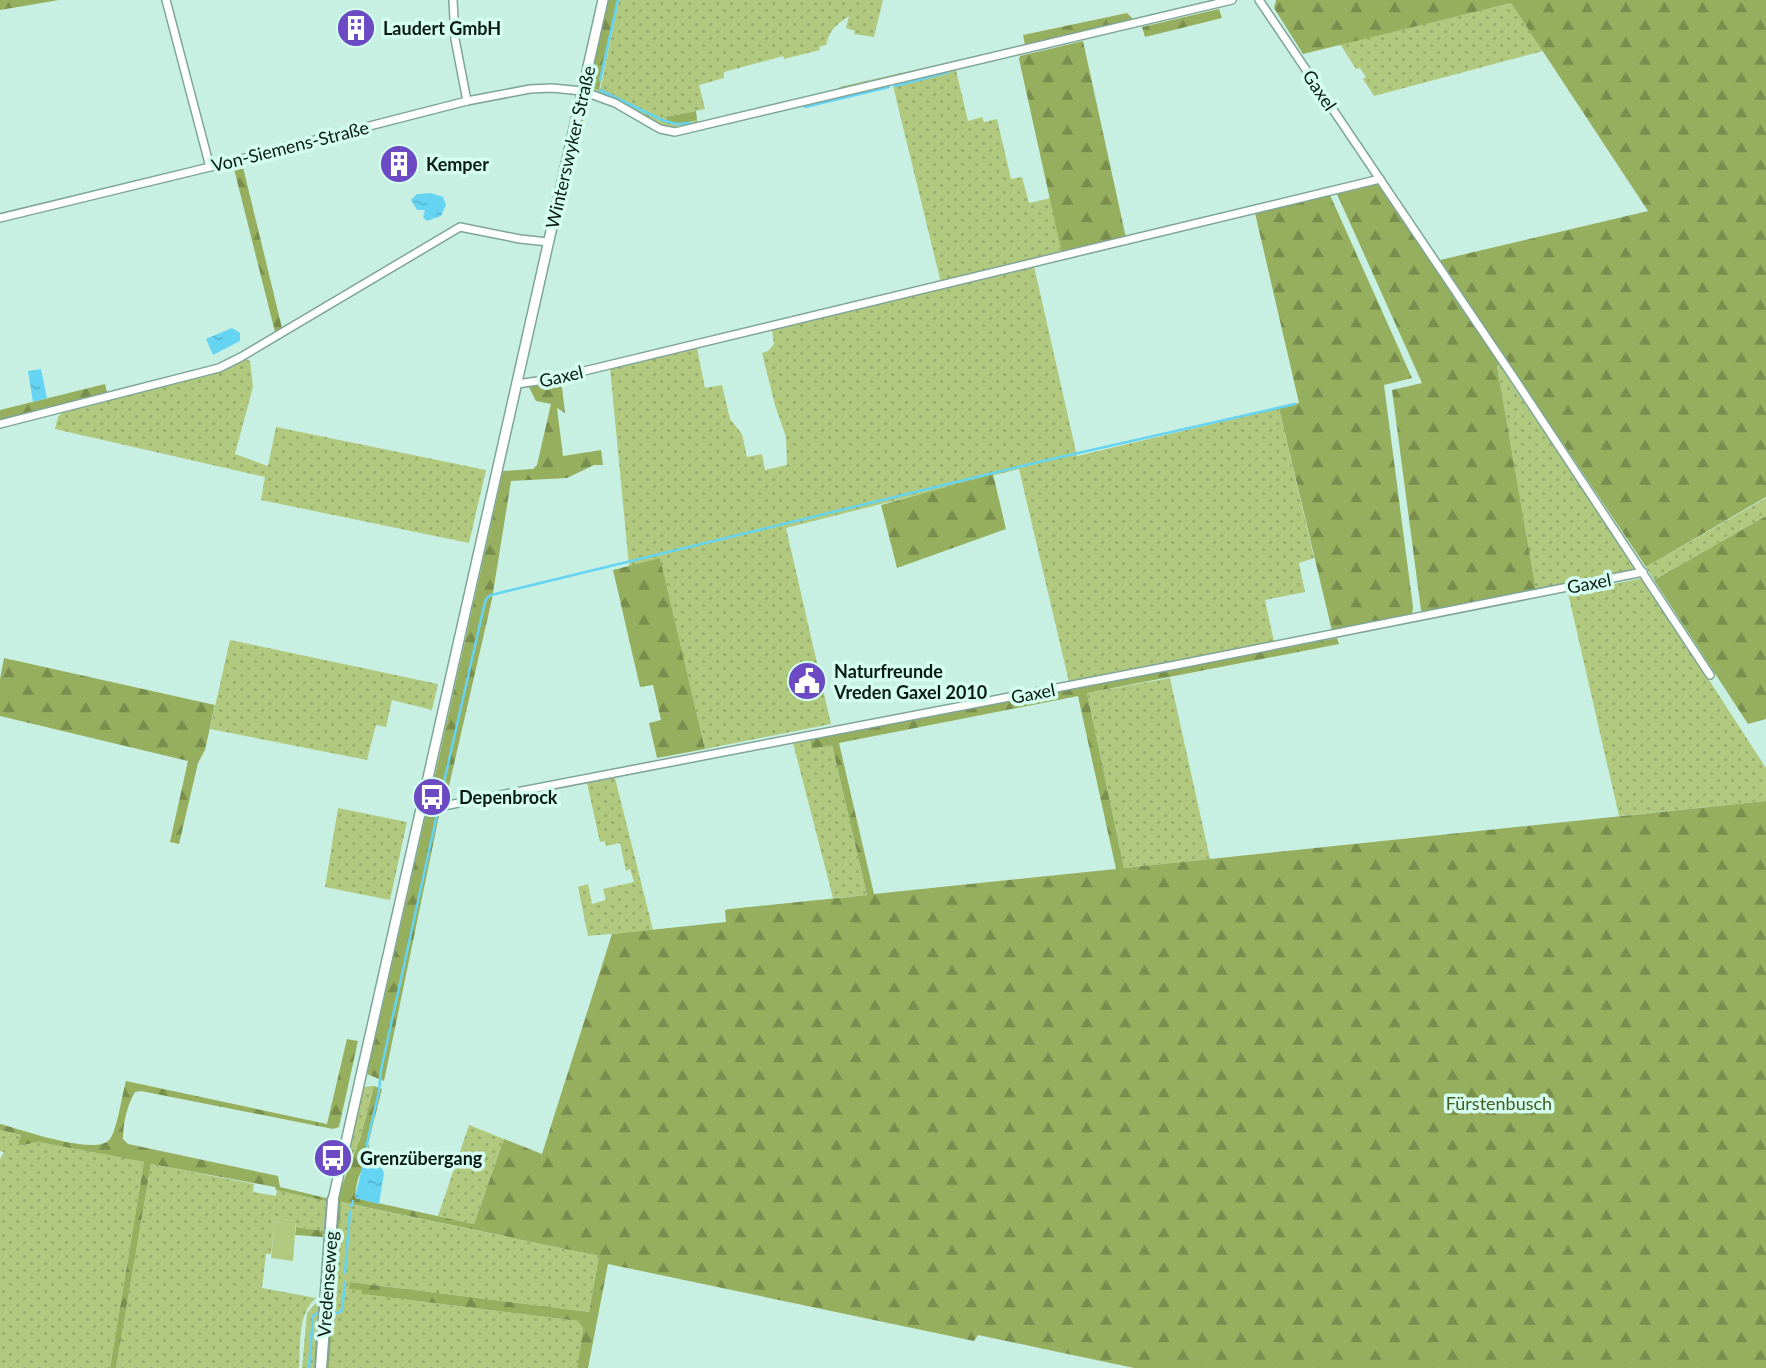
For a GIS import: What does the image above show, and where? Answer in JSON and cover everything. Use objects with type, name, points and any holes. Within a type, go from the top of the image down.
[{"type":"main road","name":"Vredenseweg","points":[[321,1368],[333,1200]]},
{"type":"street","points":[[166,0],[210,167]]},
{"type":"street","points":[[453,0],[455,39],[467,101]]},
{"type":"street","name":"Winterswyker Straße","points":[[333,1200],[603,0]]},
{"type":"street","name":"Von-Siemens-Straße","points":[[0,218],[467,101],[530,89],[582,91],[615,103],[660,129],[675,132],[1232,0]]},
{"type":"street","name":"Gaxel","points":[[1259,0],[1710,676]]},
{"type":"street","name":"Gaxel","points":[[517,384],[551,379],[1380,179]]},
{"type":"street","points":[[0,424],[228,364],[460,227],[548,242]]},
{"type":"street","name":"Gaxel","points":[[421,806],[433,808],[885,722],[1643,572]]},
{"type":"green space","points":[[0,0],[59,0],[0,10]]},
{"type":"green space","points":[[608,0],[619,0],[599,90],[593,88],[590,83]]},
{"type":"green space","points":[[619,0],[883,0],[874,37],[854,34],[855,31],[846,28],[849,16],[834,28],[826,45],[819,47],[820,50],[784,59],[783,56],[724,72],[724,78],[699,85],[705,109],[666,117],[687,124],[697,120],[698,125],[682,129],[665,128],[590,88],[591,86],[600,90]]},
{"type":"green space","points":[[1276,0],[1766,0],[1766,497],[1646,567],[1440,260],[1648,211],[1511,3],[1303,54],[1274,8]]},
{"type":"green space","points":[[1511,3],[1543,51],[1374,96],[1363,79],[1366,77],[1360,68],[1356,69],[1340,44]]},
{"type":"green space","points":[[1219,9],[1222,18],[1145,37],[1142,27]]},
{"type":"green space","points":[[1127,13],[1133,19],[1025,45],[1023,35]]},
{"type":"green space","points":[[1083,41],[1126,238],[1062,254],[1019,59],[1020,56]]},
{"type":"green space","points":[[1025,45],[842,91],[839,87]]},
{"type":"green space","points":[[956,70],[968,121],[982,117],[984,122],[997,119],[1011,179],[1022,177],[1029,203],[1051,198],[1062,254],[941,283],[893,86]]},
{"type":"green space","points":[[588,101],[563,215],[559,211],[582,109]]},
{"type":"green space","points":[[696,111],[697,120],[682,124],[668,123],[666,117]]},
{"type":"green space","points":[[242,163],[282,328],[275,332],[233,165]]},
{"type":"green space","points":[[1379,184],[1500,365],[1497,366],[1536,590],[1424,613],[1421,610],[1392,390],[1422,383],[1337,194]]},
{"type":"green space","points":[[1330,195],[1412,378],[1384,385],[1412,615],[1332,631],[1279,408],[1299,403],[1255,213]]},
{"type":"green space","points":[[1034,266],[1077,456],[1279,408],[1314,558],[1299,563],[1305,592],[1265,600],[1274,642],[1069,682],[1019,469],[786,528],[831,724],[705,749],[660,559],[629,566],[610,368],[697,348],[705,388],[722,385],[730,419],[742,434],[747,457],[762,454],[765,470],[787,465],[786,437],[762,353],[774,344],[772,330]]},
{"type":"green space","points":[[246,359],[250,361],[253,387],[235,454],[268,466],[276,427],[486,470],[469,543],[261,500],[265,477],[55,429],[58,417],[64,411],[220,372]]},
{"type":"green space","points":[[1500,365],[1636,568],[1629,572],[1536,590],[1497,366]]},
{"type":"green space","points":[[561,379],[565,413],[557,408],[563,456],[601,450],[603,465],[594,465],[567,478],[511,481],[492,599],[446,799],[429,802],[503,471],[533,469],[537,465],[551,404],[536,401],[529,387]]},
{"type":"green space","points":[[105,384],[107,392],[0,420],[0,410]]},
{"type":"green space","points":[[993,474],[1006,529],[897,568],[881,505]]},
{"type":"green space","points":[[1766,498],[1766,516],[1654,580],[1646,567]]},
{"type":"green space","points":[[1766,516],[1766,719],[1748,724],[1654,580]]},
{"type":"green space","points":[[660,558],[705,749],[657,758],[649,723],[661,720],[653,685],[640,687],[613,570]]},
{"type":"green space","points":[[1643,578],[1766,768],[1766,801],[1619,816],[1568,593]]},
{"type":"green space","name":"Fürstenbusch","points":[[1337,638],[1339,644],[1087,693],[1124,868],[1766,801],[1766,1368],[1134,1368],[978,1335],[974,1341],[608,1264],[588,1368],[577,1368],[583,1329],[578,1321],[362,1294],[362,1290],[349,1289],[350,1282],[589,1312],[599,1256],[341,1202],[329,1368],[324,1368],[336,1201],[360,1139],[374,1086],[382,1089],[368,1144],[376,1162],[362,1170],[355,1198],[474,1224],[504,1139],[542,1154],[612,934],[726,922],[725,910],[730,909],[867,895],[832,745],[812,749],[810,740]],"holes":[[[1078,696],[1116,869],[874,894],[839,743]]]},
{"type":"green space","points":[[230,640],[438,684],[432,710],[392,700],[386,727],[376,725],[367,760],[210,729]]},
{"type":"green space","points":[[4,658],[215,705],[179,844],[170,842],[188,761],[0,716],[0,679]]},
{"type":"green space","points":[[1170,678],[1210,859],[1124,868],[1087,693]]},
{"type":"green space","points":[[810,740],[812,749],[832,745],[867,895],[833,898],[793,743]]},
{"type":"green space","points":[[615,778],[653,930],[588,936],[578,887],[588,884],[592,904],[606,900],[603,889],[634,882],[630,869],[626,871],[620,843],[606,846],[605,841],[600,842],[587,783]]},
{"type":"green space","points":[[338,808],[407,822],[390,900],[325,887]]},
{"type":"green space","points":[[440,811],[384,1081],[367,1074],[426,814]]},
{"type":"green space","points":[[347,1039],[358,1041],[339,1127],[333,1129],[135,1092],[124,1126],[123,1139],[128,1144],[278,1176],[280,1187],[326,1198],[326,1201],[276,1190],[275,1187],[151,1164],[116,1368],[110,1368],[144,1162],[39,1142],[18,1146],[21,1135],[0,1130],[0,1124],[75,1143],[102,1144],[113,1134],[126,1081],[327,1124]]},
{"type":"green space","points":[[374,1086],[359,1142],[352,1157],[346,1156],[363,1087]]},
{"type":"green space","points":[[469,1125],[504,1139],[474,1224],[438,1216]]},
{"type":"green space","points":[[0,1130],[21,1135],[19,1146],[39,1142],[144,1162],[110,1368],[0,1368],[0,1159],[4,1152],[0,1151]]},
{"type":"green space","points":[[151,1164],[254,1184],[253,1192],[276,1196],[277,1190],[326,1201],[324,1231],[296,1227],[296,1221],[275,1218],[271,1254],[266,1254],[262,1288],[316,1298],[303,1321],[299,1368],[116,1368]]},
{"type":"green space","points":[[340,1202],[599,1256],[589,1312],[350,1282],[363,1290],[363,1294],[578,1321],[583,1329],[577,1368],[329,1368]]},
{"type":"green space","points":[[275,1218],[296,1221],[293,1261],[271,1258]]},
{"type":"green space","points":[[296,1227],[324,1231],[323,1237],[295,1235]]},
{"type":"green space","points":[[319,1299],[317,1368],[302,1368],[307,1313]]},
{"type":"water","points":[[431,193],[443,197],[446,205],[441,216],[427,221],[423,217],[425,210],[417,210],[411,200],[417,194]]},
{"type":"water","points":[[232,328],[240,333],[240,341],[213,355],[206,339]]},
{"type":"water","points":[[41,369],[47,398],[33,402],[28,371]]},
{"type":"water","points":[[374,1162],[380,1164],[384,1173],[379,1204],[355,1198],[362,1168]]},
{"type":"waterway","points":[[600,80],[618,0]]},
{"type":"waterway","points":[[895,86],[949,72]]},
{"type":"waterway","points":[[805,107],[889,87]]},
{"type":"waterway","points":[[600,90],[662,120],[676,124],[691,123]]},
{"type":"waterway","points":[[439,804],[484,606],[491,595],[1043,461],[1295,404]]},
{"type":"waterway","points":[[368,1167],[367,1143],[381,1070],[438,810]]},
{"type":"waterway","points":[[351,1206],[353,1201]]},
{"type":"waterway","points":[[345,1273],[350,1211]]},
{"type":"waterway","points":[[331,1313],[342,1310],[345,1282]]},
{"type":"waterway","points":[[309,1368],[313,1316],[319,1312]]},
{"type":"place","name":"Laudert GmbH","points":[[356,28]]},
{"type":"place","name":"Kemper","points":[[399,164]]},
{"type":"place","name":"Naturfreunde Vreden Gaxel 2010","points":[[807,681]]},
{"type":"place","name":"Depenbrock","points":[[432,797]]},
{"type":"place","name":"Grenzübergang","points":[[333,1158]]}]
